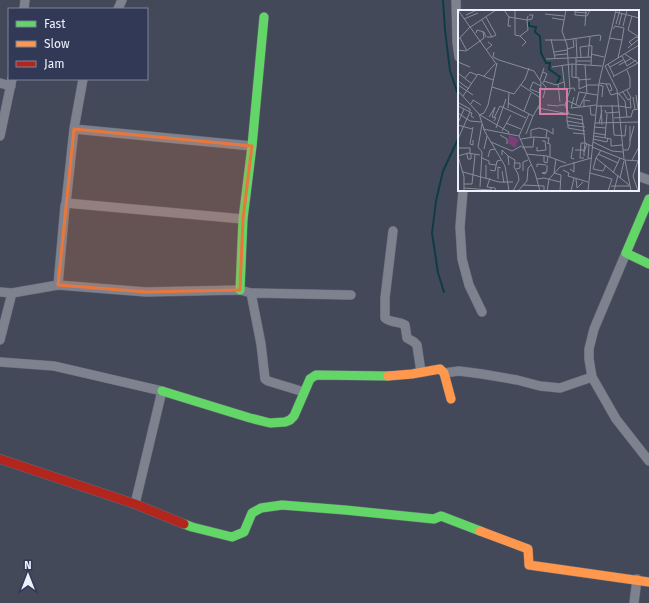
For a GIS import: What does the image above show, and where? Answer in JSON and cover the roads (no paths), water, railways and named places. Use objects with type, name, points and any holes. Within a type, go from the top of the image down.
[{"type":"street","points":[[456,0],[458,50]]},
{"type":"street","points":[[240,290],[243,219],[252,146],[264,17]]},
{"type":"street","points":[[58,285],[74,129],[83,80]]},
{"type":"street","points":[[0,83],[12,83],[0,136]]},
{"type":"street","points":[[74,129],[252,146]]},
{"type":"street","points":[[639,176],[649,180]]},
{"type":"street","points":[[463,191],[460,227],[462,259],[469,285],[482,312]]},
{"type":"street","points":[[649,199],[594,329],[589,349],[592,377],[616,419],[649,461]]},
{"type":"street","points":[[66,203],[243,219]]},
{"type":"street","points":[[393,231],[385,298],[385,318],[389,321],[401,322],[405,325],[406,338],[417,345],[421,372]]},
{"type":"street","points":[[626,253],[649,264]]},
{"type":"street","points":[[0,292],[12,293],[58,285],[146,292],[240,290],[251,293],[351,295]]},
{"type":"street","points":[[0,340],[12,293]]},
{"type":"street","points":[[251,293],[261,344],[265,379],[304,392]]},
{"type":"street","points":[[0,362],[54,366],[162,391],[250,418],[278,423],[290,420],[294,416],[310,379],[316,375],[389,376],[440,369],[444,373],[451,399]]},
{"type":"street","points":[[444,373],[459,371],[516,380],[540,386],[560,388],[592,377]]},
{"type":"street","points":[[135,504],[162,391]]},
{"type":"street","points":[[0,459],[135,504],[192,528],[232,536],[244,532],[252,513],[261,508],[282,505],[434,518],[441,516],[528,550],[530,565],[649,582]]},
{"type":"street","points":[[634,603],[637,580]]},
{"type":"waterway","points":[[443,0],[450,71],[458,94]]},
{"type":"waterway","points":[[444,292],[438,273],[432,233],[436,201],[443,171],[458,139]]}]
